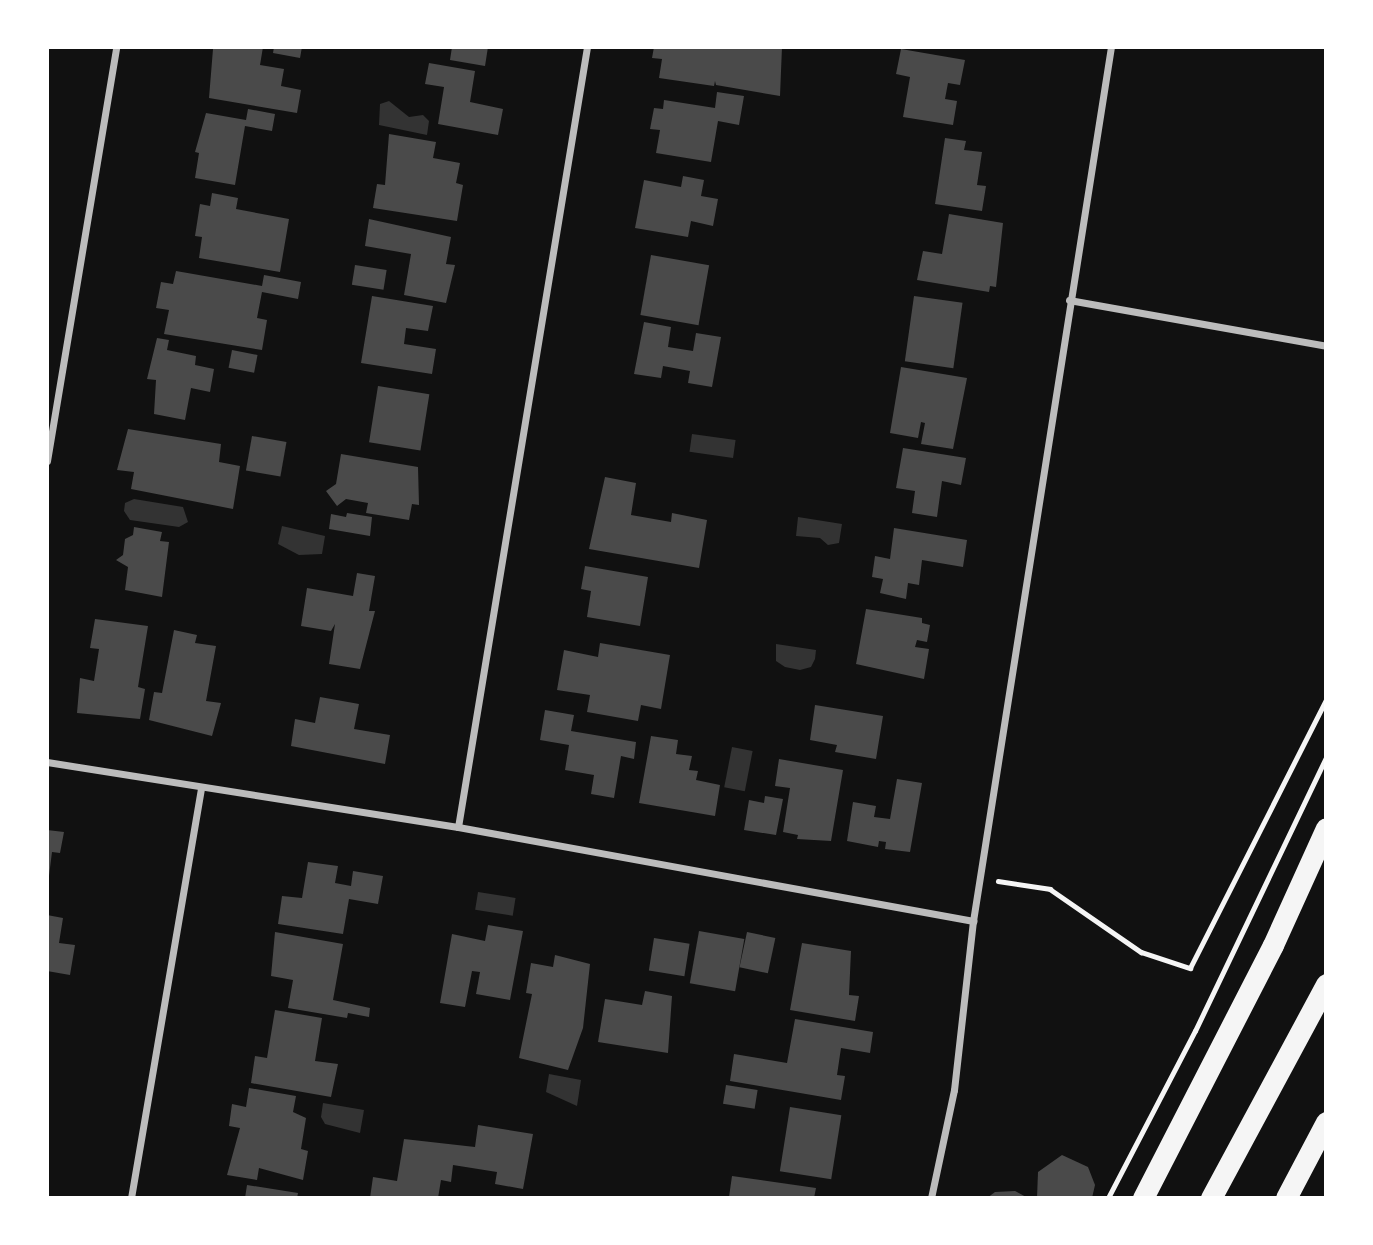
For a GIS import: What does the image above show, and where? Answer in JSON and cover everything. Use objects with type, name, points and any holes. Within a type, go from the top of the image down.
[{"type":"highway","points":[[1143,1198],[1273,946],[1326,828]]},
{"type":"highway","points":[[1211,1198],[1326,984]]},
{"type":"highway","points":[[1286,1198],[1326,1122]]},
{"type":"street","points":[[47,461],[116,47]]},
{"type":"street","points":[[458,827],[587,47]]},
{"type":"street","points":[[931,1198],[954,1090],[979,878],[1111,47]]},
{"type":"street","points":[[1069,300],[1326,346]]},
{"type":"street","points":[[47,762],[458,827],[973,921]]},
{"type":"street","points":[[131,1198],[201,787]]},
{"type":"path","points":[[979,878],[1050,889],[1142,952],[1191,968],[1326,701]]},
{"type":"path","points":[[1108,1198],[1195,1031],[1326,757]]},
{"type":"shaded area","points":[[389,101],[409,117],[423,115],[429,121],[427,135],[379,125],[380,104]]},
{"type":"shaded area","points":[[692,434],[736,440],[733,458],[689,452]]},
{"type":"shaded area","points":[[134,499],[183,507],[188,522],[179,527],[130,520],[124,511],[125,503]]},
{"type":"shaded area","points":[[798,517],[842,524],[839,543],[828,545],[820,538],[796,536]]},
{"type":"shaded area","points":[[282,526],[325,536],[322,554],[299,555],[278,544]]},
{"type":"shaded area","points":[[776,644],[816,650],[811,667],[800,670],[785,667],[776,661]]},
{"type":"shaded area","points":[[732,747],[753,751],[745,791],[724,787]]},
{"type":"shaded area","points":[[478,892],[516,898],[513,916],[475,910]]},
{"type":"shaded area","points":[[549,1074],[581,1080],[577,1106],[546,1092]]},
{"type":"shaded area","points":[[323,1103],[364,1110],[360,1133],[325,1124],[321,1117]]},
{"type":"building","points":[[263,47],[260,65],[284,69],[281,86],[301,90],[297,113],[209,98],[213,49]]},
{"type":"building","points":[[274,47],[302,47],[300,58],[273,53]]},
{"type":"building","points":[[452,47],[488,47],[485,66],[450,60]]},
{"type":"building","points":[[654,47],[782,47],[780,96],[716,85],[715,81],[714,86],[659,78],[662,59],[652,58]]},
{"type":"building","points":[[901,49],[965,60],[960,85],[948,83],[945,99],[957,101],[953,125],[903,117],[910,77],[896,74]]},
{"type":"building","points":[[429,63],[475,71],[470,102],[503,109],[498,135],[438,124],[444,87],[425,84]]},
{"type":"building","points":[[717,92],[744,96],[739,125],[718,121],[711,162],[656,153],[660,130],[650,129],[654,108],[663,109],[664,100],[715,108]]},
{"type":"building","points":[[248,109],[275,114],[272,131],[245,126],[235,185],[195,178],[199,153],[195,152],[206,113],[246,120]]},
{"type":"building","points":[[389,134],[436,142],[433,158],[460,163],[456,183],[463,185],[457,221],[373,208],[377,184],[385,185]]},
{"type":"building","points":[[945,138],[966,141],[964,150],[982,152],[977,185],[986,186],[982,211],[935,204]]},
{"type":"building","points":[[683,176],[704,180],[701,196],[718,199],[713,226],[691,221],[688,237],[635,228],[644,180],[681,187]]},
{"type":"building","points":[[212,193],[238,198],[236,209],[289,219],[280,272],[199,258],[202,237],[195,236],[200,204],[210,206]]},
{"type":"building","points":[[949,214],[1003,223],[996,287],[990,286],[989,292],[917,280],[923,251],[942,254]]},
{"type":"building","points":[[369,219],[451,237],[446,264],[455,265],[446,303],[404,295],[411,254],[365,246]]},
{"type":"building","points":[[651,255],[709,265],[699,325],[640,315]]},
{"type":"building","points":[[355,265],[387,270],[383,290],[352,285]]},
{"type":"building","points":[[176,271],[262,286],[264,275],[301,282],[298,299],[262,292],[257,318],[267,320],[262,350],[164,334],[169,310],[156,308],[161,282],[173,284]]},
{"type":"building","points":[[372,296],[433,306],[428,331],[406,328],[404,344],[436,349],[432,374],[361,363]]},
{"type":"building","points":[[914,296],[963,303],[953,368],[905,361]]},
{"type":"building","points":[[644,322],[671,327],[668,347],[693,351],[696,333],[721,337],[712,387],[688,383],[690,371],[663,366],[661,378],[634,374]]},
{"type":"building","points":[[157,338],[169,340],[167,350],[196,356],[195,365],[214,369],[210,392],[191,388],[185,420],[154,414],[156,380],[147,379]]},
{"type":"building","points":[[232,350],[258,355],[254,373],[229,368]]},
{"type":"building","points":[[901,367],[967,378],[953,449],[921,444],[925,423],[921,422],[918,438],[890,433]]},
{"type":"building","points":[[378,386],[429,394],[420,450],[369,442]]},
{"type":"building","points":[[128,429],[221,444],[219,462],[240,466],[233,509],[131,489],[134,472],[117,470]]},
{"type":"building","points":[[252,436],[286,442],[280,477],[246,470]]},
{"type":"building","points":[[903,448],[966,458],[961,485],[942,481],[937,517],[912,513],[915,491],[896,488]]},
{"type":"building","points":[[341,454],[418,467],[419,505],[412,504],[409,520],[366,513],[368,503],[346,499],[337,506],[326,491],[336,484]]},
{"type":"building","points":[[605,477],[636,483],[631,515],[671,522],[672,513],[707,520],[699,568],[589,549]]},
{"type":"building","points":[[347,513],[372,517],[370,536],[329,529],[331,514],[346,517]]},
{"type":"building","points":[[134,527],[162,532],[160,541],[169,542],[162,597],[125,590],[128,567],[116,560],[123,555],[125,539],[133,535]]},
{"type":"building","points":[[894,528],[967,540],[963,567],[922,560],[919,585],[908,583],[906,599],[880,593],[883,579],[872,577],[875,556],[890,559]]},
{"type":"building","points":[[585,566],[648,577],[640,626],[587,617],[591,591],[581,589]]},
{"type":"building","points":[[357,573],[375,576],[369,611],[375,611],[360,669],[329,664],[335,624],[331,631],[301,626],[307,588],[353,596]]},
{"type":"building","points":[[866,609],[922,618],[922,623],[930,625],[927,642],[917,640],[915,647],[929,649],[924,679],[856,664]]},
{"type":"building","points":[[95,619],[148,626],[138,687],[145,689],[140,719],[77,713],[80,678],[94,681],[99,649],[90,648]]},
{"type":"building","points":[[174,630],[197,635],[195,643],[216,646],[206,701],[221,703],[212,736],[149,720],[154,692],[162,693]]},
{"type":"building","points":[[600,643],[670,655],[661,709],[641,705],[638,721],[587,712],[590,695],[557,690],[564,650],[598,657]]},
{"type":"building","points":[[320,697],[359,704],[354,729],[390,735],[385,764],[291,746],[295,719],[315,723]]},
{"type":"building","points":[[815,705],[883,716],[876,759],[835,752],[837,745],[810,740]]},
{"type":"building","points":[[545,710],[574,715],[571,731],[636,742],[634,759],[621,756],[614,798],[591,794],[594,775],[565,770],[569,745],[540,740]]},
{"type":"building","points":[[651,736],[678,740],[676,754],[692,756],[689,770],[698,771],[696,780],[720,785],[715,816],[639,803]]},
{"type":"building","points":[[779,759],[843,770],[831,841],[797,839],[798,835],[783,832],[790,788],[775,786]]},
{"type":"building","points":[[897,779],[922,783],[910,852],[885,849],[886,842],[879,841],[878,847],[847,841],[853,802],[876,806],[874,817],[890,819]]},
{"type":"building","points":[[765,796],[783,799],[776,835],[744,830],[749,800],[764,803]]},
{"type":"building","points":[[47,830],[64,832],[60,853],[52,852],[49,876]]},
{"type":"building","points":[[308,862],[338,866],[335,883],[351,886],[353,871],[383,876],[378,904],[349,899],[343,934],[278,924],[282,896],[302,898]]},
{"type":"building","points":[[47,915],[63,918],[59,943],[75,945],[70,975],[47,971]]},
{"type":"building","points":[[488,925],[523,931],[510,1000],[476,994],[480,972],[472,971],[465,1007],[440,1003],[452,934],[485,941]]},
{"type":"building","points":[[699,931],[744,939],[735,991],[690,983]]},
{"type":"building","points":[[275,932],[343,944],[333,1000],[370,1008],[369,1017],[348,1013],[347,1018],[288,1008],[293,980],[271,976]]},
{"type":"building","points":[[747,932],[775,938],[768,973],[740,967]]},
{"type":"building","points":[[654,938],[690,944],[684,976],[649,971]]},
{"type":"building","points":[[802,943],[851,951],[849,995],[859,996],[855,1021],[790,1010]]},
{"type":"building","points":[[555,955],[590,964],[583,1028],[568,1070],[519,1058],[532,994],[526,993],[531,963],[553,967]]},
{"type":"building","points":[[645,991],[672,996],[668,1053],[598,1042],[605,999],[642,1005]]},
{"type":"building","points":[[275,1010],[322,1018],[315,1061],[338,1064],[331,1097],[251,1083],[255,1056],[267,1058]]},
{"type":"building","points":[[795,1019],[873,1032],[870,1053],[841,1048],[837,1075],[845,1076],[841,1100],[730,1081],[734,1054],[787,1063]]},
{"type":"building","points":[[726,1085],[758,1090],[755,1109],[723,1104]]},
{"type":"building","points":[[249,1088],[296,1096],[293,1112],[306,1118],[301,1149],[308,1151],[303,1180],[259,1168],[257,1180],[227,1175],[240,1128],[229,1126],[232,1104],[246,1107]]},
{"type":"building","points":[[790,1107],[841,1115],[831,1179],[780,1171]]},
{"type":"building","points":[[478,1125],[533,1134],[523,1189],[495,1184],[497,1172],[453,1165],[451,1182],[441,1180],[438,1198],[370,1198],[373,1177],[397,1181],[404,1139],[475,1147]]},
{"type":"building","points":[[1062,1155],[1088,1167],[1095,1185],[1092,1198],[1037,1198],[1038,1172]]},
{"type":"building","points":[[732,1176],[816,1188],[814,1198],[729,1197]]},
{"type":"building","points":[[247,1185],[298,1193],[297,1198],[245,1198]]},
{"type":"building","points":[[1015,1191],[1028,1198],[987,1198],[995,1192]]}]
